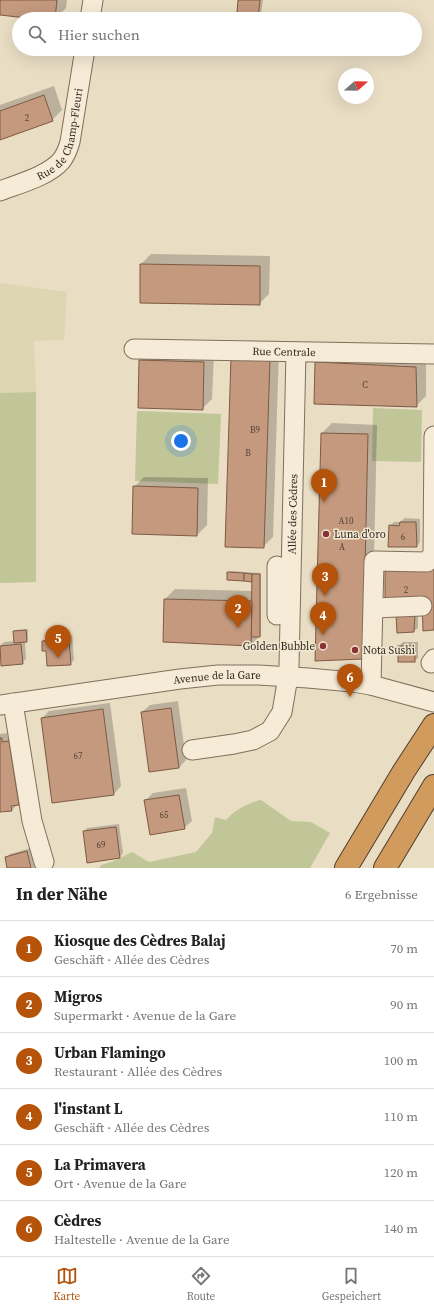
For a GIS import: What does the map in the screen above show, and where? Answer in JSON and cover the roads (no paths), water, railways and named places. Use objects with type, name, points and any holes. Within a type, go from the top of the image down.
[{"type":"highway","points":[[346,868],[400,777],[434,725]]},
{"type":"highway","points":[[385,868],[434,786]]},
{"type":"street","points":[[91,12],[93,0]]},
{"type":"street","name":"Rue de Champ-Fleuri","points":[[0,191],[50,170],[60,162],[67,153],[84,56]]},
{"type":"street","name":"Rue Centrale","points":[[134,349],[434,354]]},
{"type":"street","name":"Allée des Cèdres","points":[[192,750],[253,740],[270,731],[282,712],[288,677],[289,642],[284,569],[296,352]]},
{"type":"street","points":[[371,685],[374,561],[427,562],[433,554],[434,436]]},
{"type":"street","points":[[284,569],[301,546],[301,501]]},
{"type":"street","points":[[374,608],[422,606]]},
{"type":"street","name":"Avenue de la Gare","points":[[6,704],[218,675],[308,678],[371,685],[434,702]]},
{"type":"street","points":[[6,704],[32,821],[44,862]]},
{"type":"place","name":"Kiosque des Cèdres Balaj","points":[[324,502]]},
{"type":"place","name":"Luna d'oro","points":[[326,534]]},
{"type":"place","name":"Urban Flamingo","points":[[325,596]]},
{"type":"place","name":"Migros","points":[[238,628]]},
{"type":"place","name":"l'instant L","points":[[323,635]]},
{"type":"place","name":"Golden Bubble","points":[[323,646]]},
{"type":"place","name":"Nota Sushi","points":[[355,650]]},
{"type":"place","name":"La Primavera","points":[[58,658]]},
{"type":"place","name":"Cèdres","points":[[350,697]]}]
